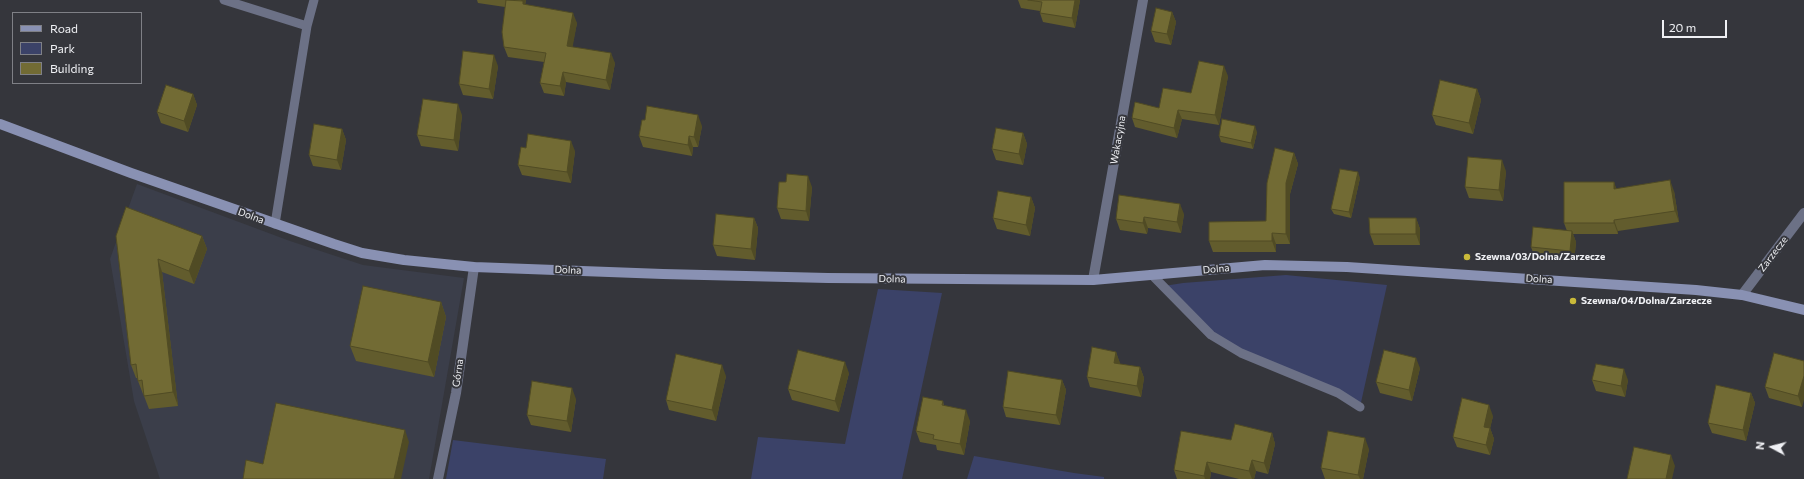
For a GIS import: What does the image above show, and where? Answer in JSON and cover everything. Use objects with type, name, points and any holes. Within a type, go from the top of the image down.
[{"type":"street","name":"Wakacyjna","points":[[1093,280],[1143,0]]},
{"type":"street","name":"Dolna","points":[[0,124],[131,173],[275,224],[362,253],[404,260],[474,267],[662,274],[828,278],[1093,280],[1153,276],[1265,265],[1340,267],[1696,290],[1742,295],[1804,310]]},
{"type":"street","name":"Zarzecze","points":[[1742,295],[1804,213]]},
{"type":"street","name":"Górna","points":[[438,479],[456,393],[474,267]]},
{"type":"lane","points":[[224,0],[307,26]]},
{"type":"lane","points":[[275,224],[307,26],[313,1]]},
{"type":"lane","points":[[1153,276],[1211,335],[1241,353],[1338,393],[1360,407]]},
{"type":"shaded area","points":[[137,184],[290,241],[363,265],[464,278],[429,479],[160,479],[134,401],[110,259]]},
{"type":"green space","points":[[1286,275],[1387,285],[1360,407],[1211,335],[1164,286],[1183,283]]},
{"type":"green space","points":[[878,289],[942,293],[902,479],[751,479],[758,437],[845,444]]},
{"type":"green space","points":[[453,440],[606,459],[603,479],[446,479]]},
{"type":"green space","points":[[974,456],[1104,477],[1104,479],[967,479]]},
{"type":"building","points":[[506,0],[523,1],[523,4],[573,13],[567,46],[611,53],[606,80],[563,72],[560,86],[540,83],[546,53],[504,47],[502,32]]},
{"type":"building","points":[[1028,0],[1075,0],[1072,18],[1040,13],[1042,2]]},
{"type":"building","points":[[1156,8],[1172,12],[1167,34],[1151,31]]},
{"type":"building","points":[[463,51],[494,55],[489,89],[459,84]]},
{"type":"building","points":[[1199,61],[1224,66],[1215,115],[1178,110],[1174,128],[1132,118],[1135,102],[1159,108],[1163,88],[1191,93]]},
{"type":"building","points":[[1440,80],[1477,89],[1469,123],[1432,115]]},
{"type":"building","points":[[166,85],[193,94],[184,121],[157,112]]},
{"type":"building","points":[[423,99],[458,104],[454,140],[417,135]]},
{"type":"building","points":[[647,106],[698,115],[694,137],[689,136],[688,145],[639,136],[642,120],[645,120]]},
{"type":"building","points":[[1222,119],[1255,126],[1251,143],[1219,136]]},
{"type":"building","points":[[314,124],[342,129],[337,160],[309,155]]},
{"type":"building","points":[[996,128],[1023,133],[1019,154],[992,149]]},
{"type":"building","points":[[528,134],[571,141],[567,172],[518,165],[521,147],[526,148]]},
{"type":"building","points":[[1275,148],[1294,153],[1286,183],[1286,234],[1272,233],[1272,241],[1209,241],[1209,222],[1266,221],[1267,183]]},
{"type":"building","points":[[1468,157],[1502,160],[1499,190],[1465,187]]},
{"type":"building","points":[[1340,169],[1358,172],[1349,212],[1331,209]]},
{"type":"building","points":[[787,174],[808,176],[806,211],[777,208],[779,182],[786,182]]},
{"type":"building","points":[[1670,180],[1675,211],[1614,220],[1614,223],[1564,223],[1564,182],[1614,182],[1614,189]]},
{"type":"building","points":[[998,191],[1031,197],[1026,225],[993,218]]},
{"type":"building","points":[[1119,195],[1180,204],[1177,222],[1144,217],[1143,223],[1116,219]]},
{"type":"building","points":[[126,207],[202,236],[189,271],[158,259],[173,392],[144,396],[142,380],[138,381],[136,364],[131,365],[116,236]]},
{"type":"building","points":[[716,214],[754,218],[751,249],[713,245]]},
{"type":"building","points":[[1369,218],[1416,218],[1416,234],[1370,234]]},
{"type":"building","points":[[1533,227],[1572,231],[1570,251],[1531,247]]},
{"type":"building","points":[[363,286],[441,302],[428,362],[350,346]]},
{"type":"building","points":[[1092,347],[1116,352],[1114,363],[1140,367],[1137,386],[1087,377]]},
{"type":"building","points":[[798,350],[845,362],[835,401],[788,389]]},
{"type":"building","points":[[1384,350],[1416,358],[1409,390],[1376,382]]},
{"type":"building","points":[[1774,353],[1804,361],[1804,376],[1798,396],[1765,387]]},
{"type":"building","points":[[676,354],[722,365],[712,410],[666,400]]},
{"type":"building","points":[[1596,364],[1624,369],[1621,386],[1592,380]]},
{"type":"building","points":[[1008,371],[1062,380],[1056,415],[1003,407]]},
{"type":"building","points":[[532,381],[572,388],[567,421],[527,415]]},
{"type":"building","points":[[1716,385],[1751,393],[1743,430],[1708,423]]},
{"type":"building","points":[[923,397],[943,401],[942,405],[966,410],[960,444],[933,439],[934,435],[916,431]]},
{"type":"building","points":[[1462,398],[1489,405],[1484,427],[1490,428],[1486,445],[1453,437]]},
{"type":"building","points":[[276,403],[405,430],[394,479],[243,479],[246,460],[263,464]]},
{"type":"building","points":[[1235,424],[1272,433],[1264,463],[1252,460],[1249,471],[1207,462],[1204,476],[1174,470],[1181,431],[1231,440]]},
{"type":"building","points":[[1328,431],[1365,438],[1358,475],[1321,468]]},
{"type":"building","points":[[1634,447],[1671,455],[1666,479],[1627,479]]},
{"type":"place","name":"Szewna/03/Dolna/Zarzecze","points":[[1467,257]]},
{"type":"place","name":"Szewna/04/Dolna/Zarzecze","points":[[1573,301]]}]
